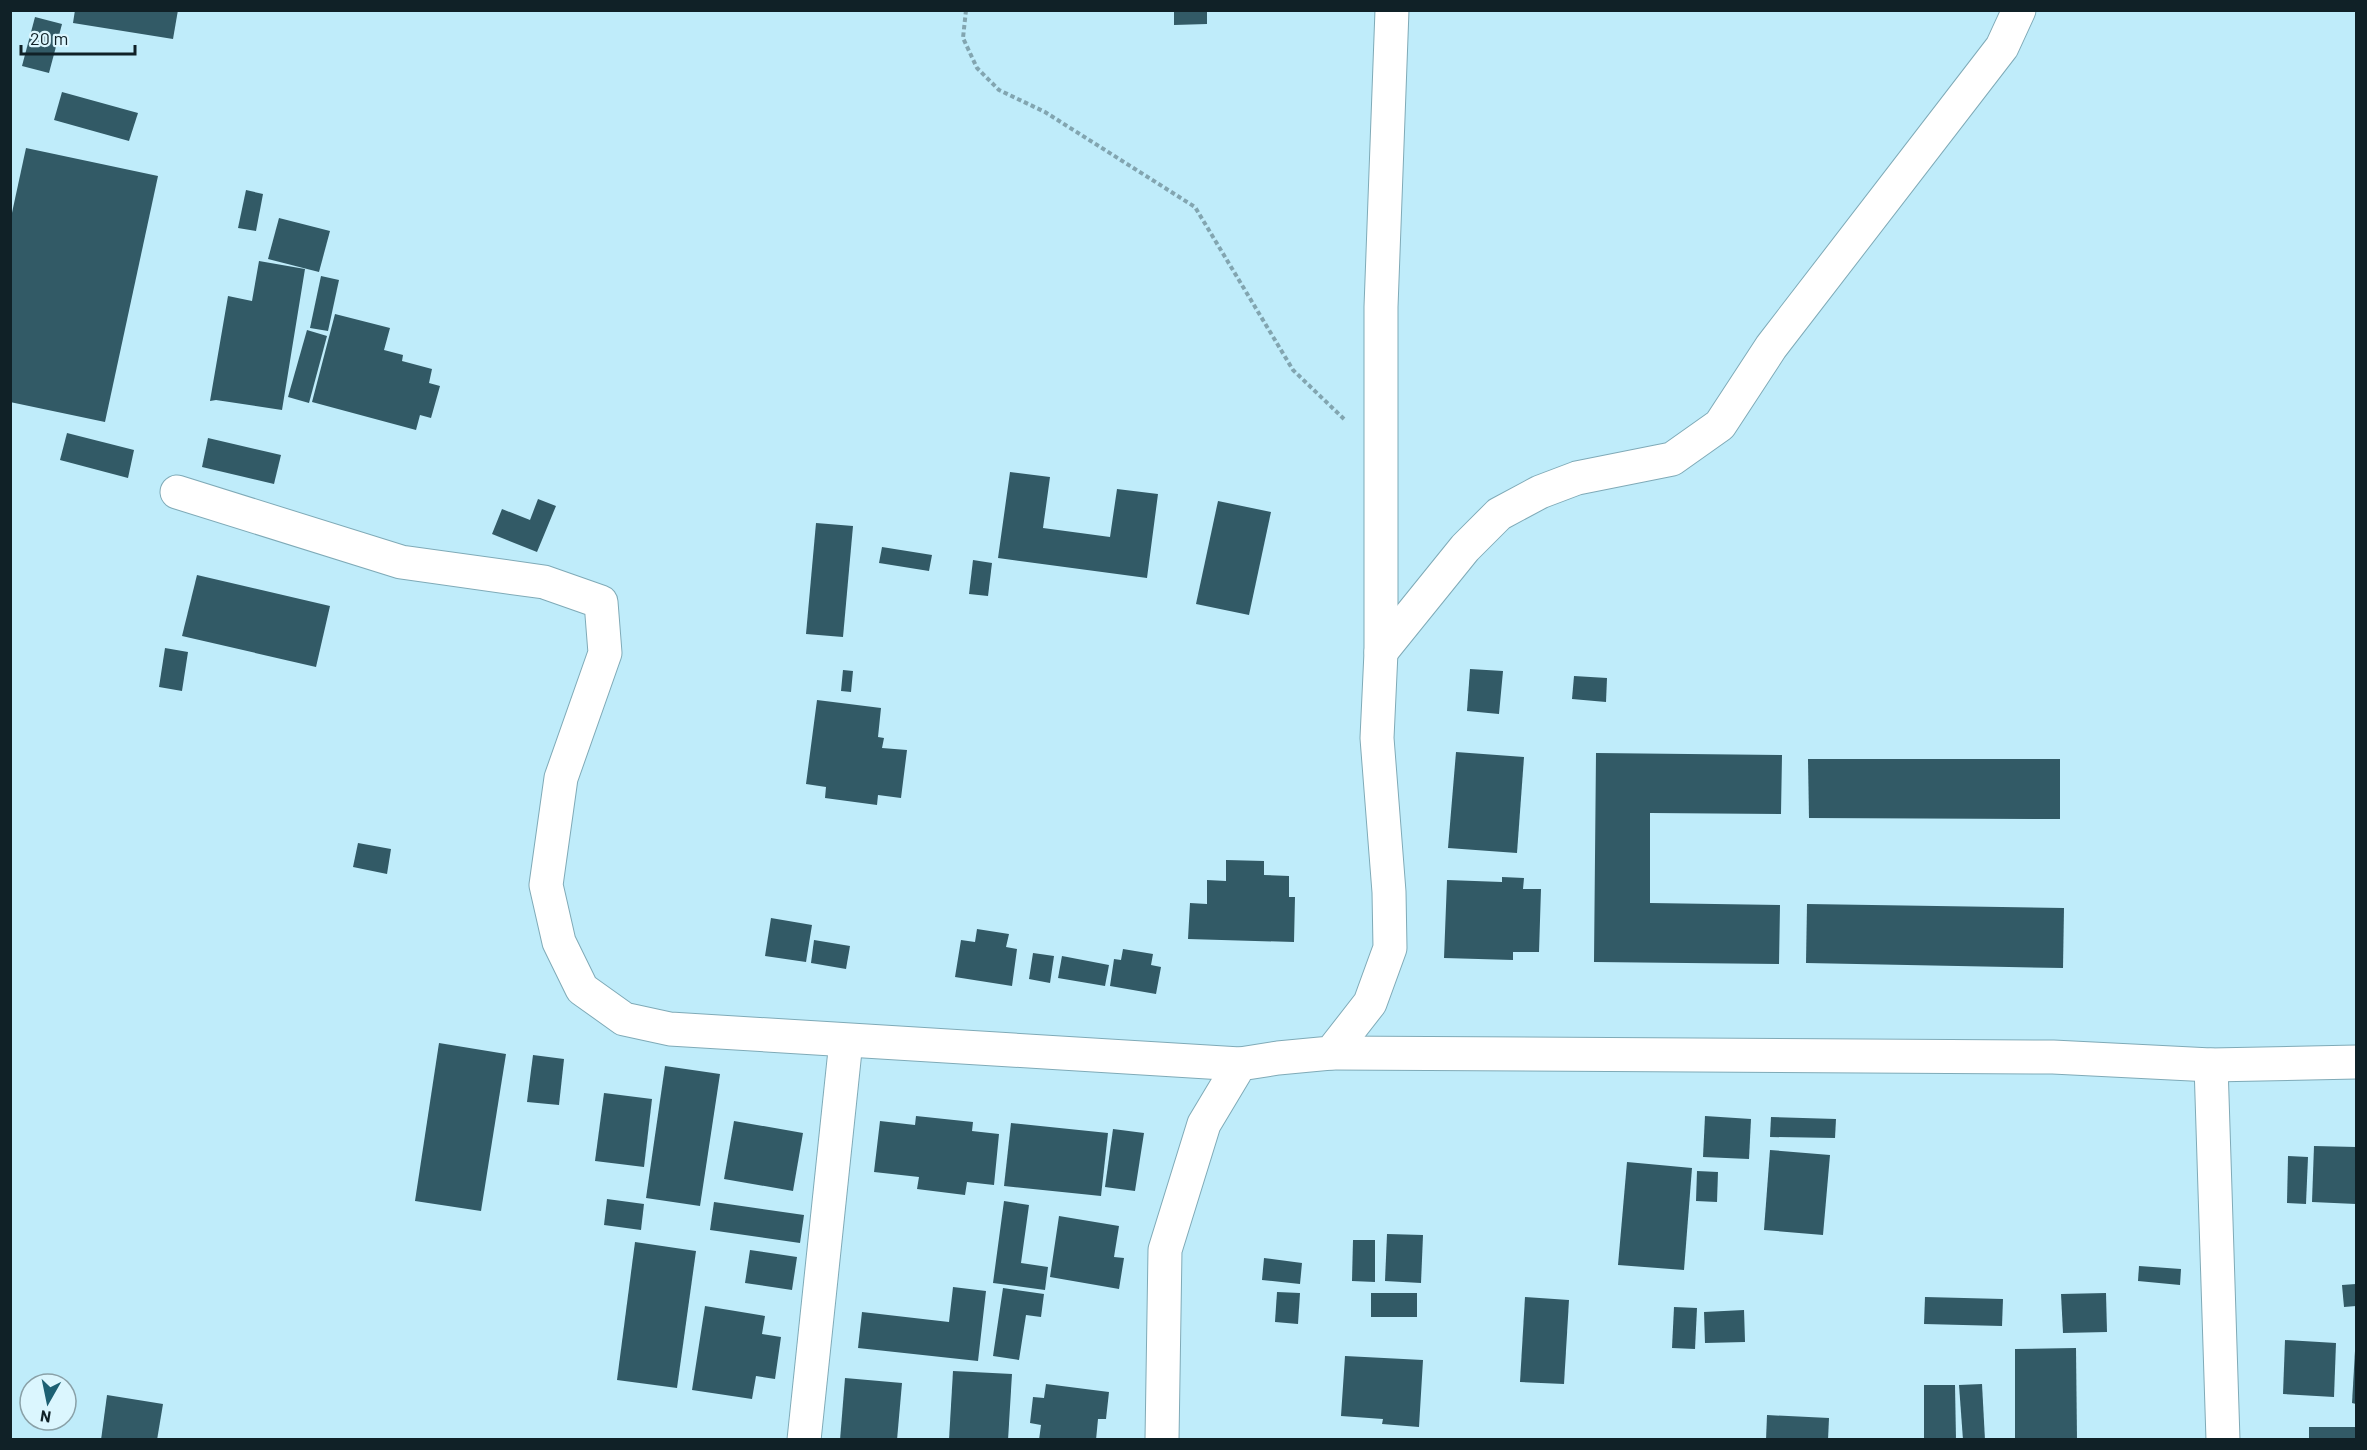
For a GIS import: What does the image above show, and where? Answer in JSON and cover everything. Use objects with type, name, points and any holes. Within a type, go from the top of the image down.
[{"type":"street","points":[[1331,1053],[1370,1003],[1390,948],[1389,892],[1377,738],[1382,652],[1380,464],[1382,295],[1392,10]]},
{"type":"street","points":[[1382,652],[1465,548],[1499,514],[1540,492],[1577,478],[1672,459],[1720,426],[1771,347],[2002,47],[2019,10]]},
{"type":"street","points":[[177,492],[401,562],[544,582],[601,602],[605,653],[561,778],[546,885],[559,942],[582,989],[624,1019],[670,1029],[1240,1064],[1331,1053],[2053,1057],[2211,1065],[2356,1062]]},
{"type":"street","points":[[804,1440],[846,1041]]},
{"type":"street","points":[[1162,1440],[1165,1250],[1204,1124],[1240,1064]]},
{"type":"street","points":[[2211,1065],[2223,1440]]},
{"type":"path","points":[[966,10],[963,38],[977,68],[999,90],[1045,112],[1195,207],[1293,370],[1357,431],[1380,464]]},
{"type":"building","points":[[75,10],[178,10],[173,39],[73,23]]},
{"type":"building","points":[[1174,10],[1207,10],[1207,24],[1174,25]]},
{"type":"building","points":[[35,17],[62,24],[49,73],[22,66]]},
{"type":"building","points":[[62,92],[138,113],[129,141],[54,120]]},
{"type":"building","points":[[26,148],[158,176],[105,422],[10,402],[10,222]]},
{"type":"building","points":[[246,190],[263,194],[256,231],[238,228]]},
{"type":"building","points":[[279,218],[330,231],[319,272],[268,259]]},
{"type":"building","points":[[259,261],[305,269],[282,410],[210,401],[228,296],[252,301]]},
{"type":"building","points":[[321,276],[339,280],[328,331],[310,328]]},
{"type":"building","points":[[335,314],[390,328],[384,350],[403,355],[402,361],[432,369],[429,383],[440,386],[431,418],[420,415],[416,430],[312,402]]},
{"type":"building","points":[[307,330],[327,336],[309,403],[288,397]]},
{"type":"building","points":[[67,433],[134,450],[128,478],[60,460]]},
{"type":"building","points":[[208,438],[281,455],[274,484],[202,467]]},
{"type":"building","points":[[1010,472],[1050,477],[1043,528],[1110,537],[1117,489],[1158,494],[1147,578],[998,558]]},
{"type":"building","points":[[538,499],[556,506],[537,552],[492,534],[502,509],[530,520]]},
{"type":"building","points":[[1218,501],[1271,512],[1249,615],[1196,604]]},
{"type":"building","points":[[816,523],[853,526],[843,637],[806,634]]},
{"type":"building","points":[[882,547],[932,555],[929,571],[879,563]]},
{"type":"building","points":[[973,560],[992,563],[988,596],[969,594]]},
{"type":"building","points":[[197,575],[330,606],[316,667],[182,636]]},
{"type":"building","points":[[165,648],[188,652],[182,691],[159,687]]},
{"type":"building","points":[[1470,669],[1503,671],[1499,714],[1467,711]]},
{"type":"building","points":[[843,670],[853,671],[851,692],[841,691]]},
{"type":"building","points":[[1574,676],[1607,678],[1606,702],[1572,699]]},
{"type":"building","points":[[817,700],[881,708],[878,737],[884,738],[882,748],[907,750],[901,798],[878,795],[877,805],[825,798],[826,787],[806,784]]},
{"type":"building","points":[[1456,752],[1524,757],[1517,853],[1448,848]]},
{"type":"building","points":[[1596,753],[1782,755],[1781,814],[1650,813],[1650,903],[1780,905],[1779,964],[1594,962]]},
{"type":"building","points":[[1808,759],[2060,759],[2060,819],[1809,818]]},
{"type":"building","points":[[358,843],[391,849],[387,874],[353,867]]},
{"type":"building","points":[[1226,860],[1264,861],[1264,875],[1289,876],[1289,897],[1295,897],[1294,942],[1188,939],[1190,903],[1207,904],[1207,880],[1226,881]]},
{"type":"building","points":[[1502,877],[1524,878],[1523,889],[1541,889],[1539,952],[1513,952],[1513,960],[1444,958],[1447,880],[1502,882]]},
{"type":"building","points":[[1807,904],[2064,908],[2063,968],[1806,963]]},
{"type":"building","points":[[771,918],[812,925],[806,962],[765,956]]},
{"type":"building","points":[[977,929],[1009,934],[1006,947],[1017,949],[1012,986],[955,977],[961,940],[975,942]]},
{"type":"building","points":[[814,940],[850,946],[846,969],[811,963]]},
{"type":"building","points":[[1123,949],[1153,954],[1151,965],[1161,967],[1156,994],[1110,986],[1114,959],[1121,960]]},
{"type":"building","points":[[1033,953],[1054,956],[1050,983],[1029,979]]},
{"type":"building","points":[[1062,956],[1109,965],[1105,986],[1058,978]]},
{"type":"building","points":[[439,1043],[506,1054],[481,1211],[415,1201]]},
{"type":"building","points":[[533,1055],[564,1059],[559,1105],[527,1102]]},
{"type":"building","points":[[665,1066],[720,1074],[700,1206],[646,1198]]},
{"type":"building","points":[[604,1093],[652,1099],[644,1167],[595,1161]]},
{"type":"building","points":[[916,1116],[973,1122],[972,1131],[999,1134],[994,1185],[967,1182],[965,1195],[917,1189],[919,1177],[874,1172],[880,1121],[915,1125]]},
{"type":"building","points":[[1705,1116],[1751,1119],[1749,1159],[1703,1157]]},
{"type":"building","points":[[1771,1117],[1836,1119],[1835,1138],[1770,1137]]},
{"type":"building","points":[[734,1121],[803,1133],[793,1191],[724,1179]]},
{"type":"building","points":[[1011,1123],[1108,1133],[1101,1196],[1004,1186]]},
{"type":"building","points":[[1113,1129],[1144,1133],[1135,1191],[1105,1187]]},
{"type":"building","points":[[2314,1146],[2356,1147],[2356,1204],[2312,1202]]},
{"type":"building","points":[[1770,1150],[1830,1155],[1823,1235],[1764,1230]]},
{"type":"building","points":[[2288,1156],[2308,1157],[2306,1204],[2287,1203]]},
{"type":"building","points":[[1627,1162],[1692,1168],[1684,1270],[1618,1265]]},
{"type":"building","points":[[1697,1171],[1718,1172],[1717,1202],[1696,1201]]},
{"type":"building","points":[[607,1199],[644,1204],[641,1230],[604,1225]]},
{"type":"building","points":[[1004,1201],[1029,1205],[1021,1263],[1048,1267],[1045,1290],[993,1283]]},
{"type":"building","points":[[714,1202],[804,1215],[800,1243],[710,1230]]},
{"type":"building","points":[[1059,1216],[1119,1226],[1114,1257],[1124,1258],[1119,1289],[1050,1277]]},
{"type":"building","points":[[1387,1234],[1423,1235],[1421,1283],[1385,1281]]},
{"type":"building","points":[[1353,1240],[1375,1240],[1375,1282],[1352,1281]]},
{"type":"building","points":[[635,1242],[696,1251],[677,1388],[617,1380]]},
{"type":"building","points":[[750,1250],[797,1257],[792,1290],[745,1283]]},
{"type":"building","points":[[1264,1258],[1302,1263],[1300,1284],[1262,1280]]},
{"type":"building","points":[[2139,1266],[2181,1269],[2180,1285],[2138,1281]]},
{"type":"building","points":[[2356,1284],[2356,1306],[2344,1307],[2342,1285]]},
{"type":"building","points":[[953,1287],[986,1291],[978,1361],[858,1348],[862,1312],[949,1322]]},
{"type":"building","points":[[1003,1288],[1044,1294],[1041,1317],[1026,1315],[1019,1360],[993,1356]]},
{"type":"building","points":[[1277,1292],[1300,1293],[1298,1324],[1275,1322]]},
{"type":"building","points":[[1371,1293],[1417,1293],[1417,1317],[1371,1317]]},
{"type":"building","points":[[2106,1293],[2107,1332],[2063,1333],[2061,1294]]},
{"type":"building","points":[[1525,1297],[1569,1300],[1564,1384],[1520,1382]]},
{"type":"building","points":[[1925,1297],[2003,1299],[2002,1326],[1924,1324]]},
{"type":"building","points":[[705,1306],[765,1316],[762,1334],[781,1337],[775,1379],[756,1376],[752,1399],[692,1390]]},
{"type":"building","points":[[1674,1307],[1697,1308],[1695,1349],[1672,1348]]},
{"type":"building","points":[[1744,1310],[1745,1342],[1705,1343],[1704,1312]]},
{"type":"building","points":[[2285,1340],[2336,1343],[2334,1397],[2283,1394]]},
{"type":"building","points":[[2076,1348],[2077,1440],[2015,1440],[2015,1349]]},
{"type":"building","points":[[2356,1351],[2356,1404],[2352,1403]]},
{"type":"building","points":[[1345,1356],[1423,1360],[1419,1427],[1382,1424],[1383,1419],[1341,1416]]},
{"type":"building","points":[[953,1371],[1012,1374],[1008,1440],[949,1440]]},
{"type":"building","points":[[845,1378],[902,1383],[897,1440],[840,1440]]},
{"type":"building","points":[[1046,1384],[1109,1392],[1106,1419],[1098,1419],[1096,1440],[1039,1440],[1041,1425],[1030,1423],[1033,1397],[1044,1398]]},
{"type":"building","points":[[1982,1384],[1985,1440],[1963,1440],[1959,1385]]},
{"type":"building","points":[[1924,1385],[1955,1385],[1956,1440],[1924,1440]]},
{"type":"building","points":[[107,1395],[163,1404],[157,1440],[101,1440]]},
{"type":"building","points":[[1767,1415],[1829,1418],[1828,1440],[1766,1440]]},
{"type":"building","points":[[2309,1427],[2356,1427],[2356,1440],[2309,1440]]}]
